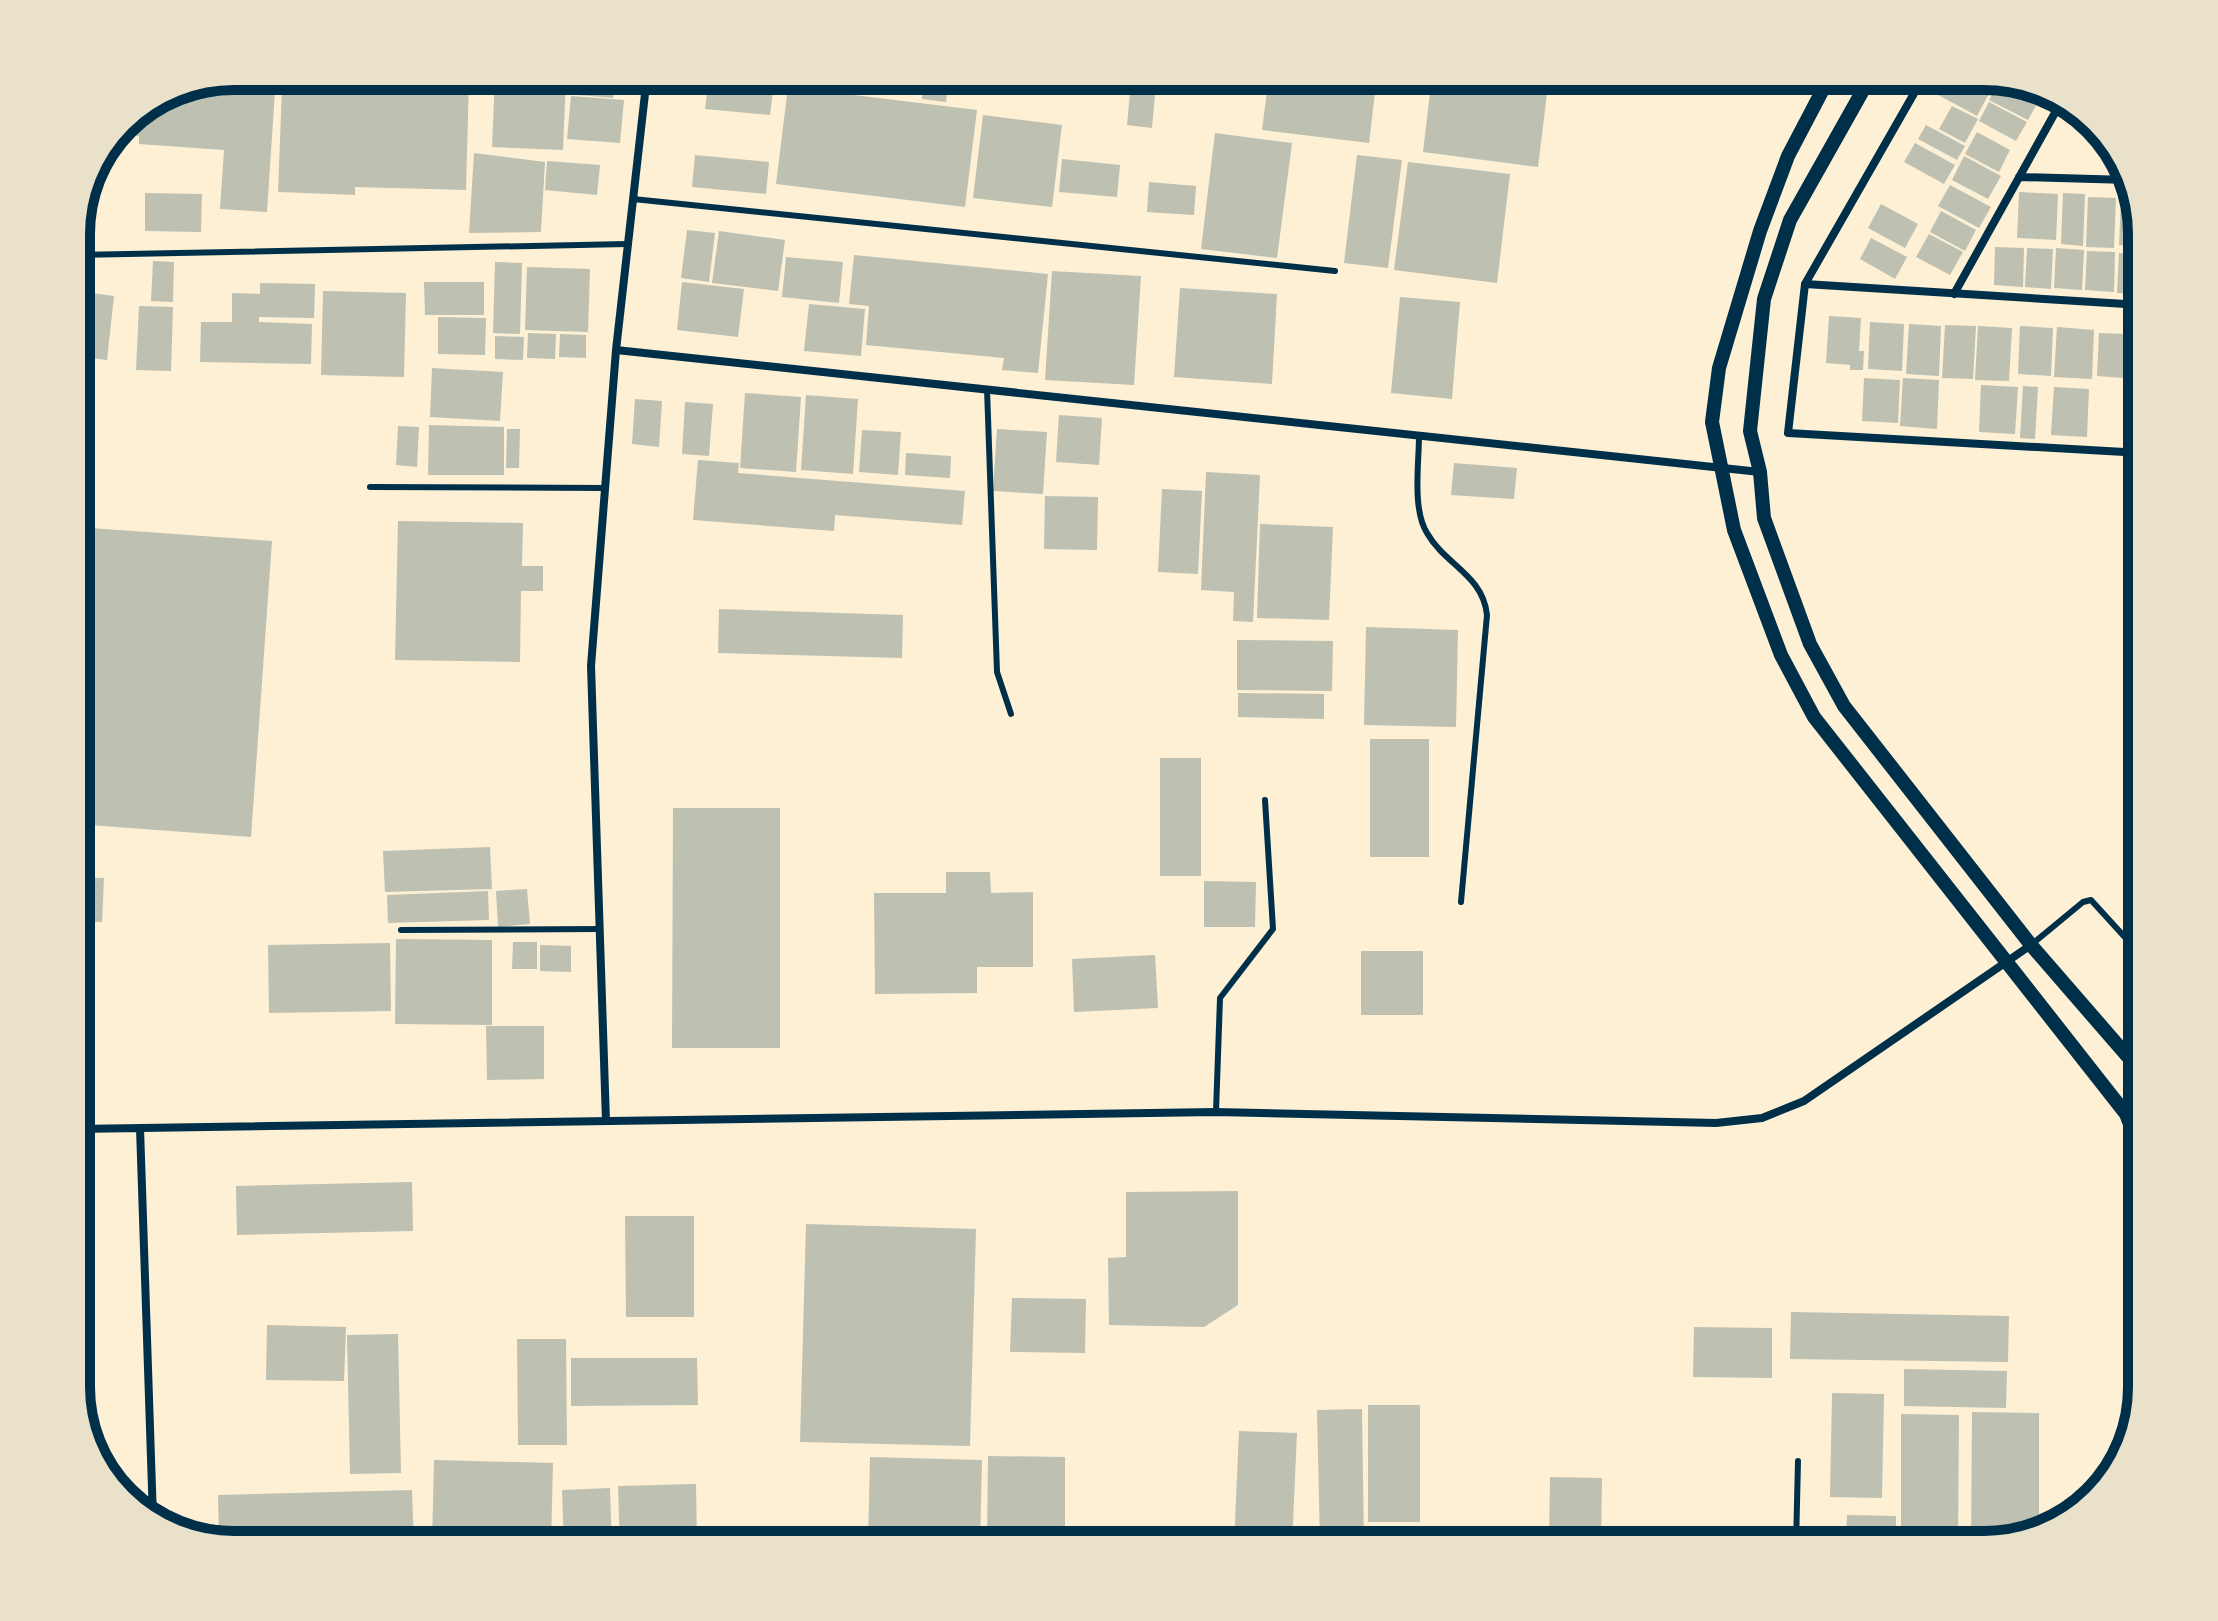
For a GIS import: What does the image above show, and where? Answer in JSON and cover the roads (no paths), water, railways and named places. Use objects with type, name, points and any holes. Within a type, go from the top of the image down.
[{"type":"street","points":[[606,1121],[591,666],[616,350],[645,90]]},
{"type":"street","points":[[1823,90],[1783,168],[1719,368],[1712,422],[1734,530],[1781,655],[1814,717],[2128,1119]]},
{"type":"street","points":[[1863,90],[1790,220],[1764,299],[1750,431],[1760,472],[1764,518],[1810,644],[1844,706],[2031,945],[2128,1057]]},
{"type":"street","points":[[1916,90],[1805,284],[1788,433],[2128,452]]},
{"type":"street","points":[[1954,294],[2057,110]]},
{"type":"street","points":[[2019,177],[2117,180]]},
{"type":"street","points":[[1805,284],[2128,304]]},
{"type":"street","points":[[616,350],[1760,472]]},
{"type":"street","points":[[90,1129],[1216,1112],[1716,1123],[1762,1118],[1804,1101],[2031,945]]},
{"type":"street","points":[[140,1128],[153,1506]]},
{"type":"lane","points":[[633,199],[1335,271]]},
{"type":"lane","points":[[90,255],[627,244]]},
{"type":"lane","points":[[987,389],[997,672],[1011,714]]},
{"type":"lane","points":[[1419,436],[1420,512],[1426,532],[1479,586],[1486,599],[1461,902]]},
{"type":"lane","points":[[370,487],[605,488]]},
{"type":"lane","points":[[1216,1112],[1220,998],[1273,929],[1265,800]]},
{"type":"lane","points":[[2031,945],[2083,902],[2091,900],[2128,941]]},
{"type":"lane","points":[[401,930],[600,929]]},
{"type":"lane","points":[[1796,1531],[1798,1461]]}]
